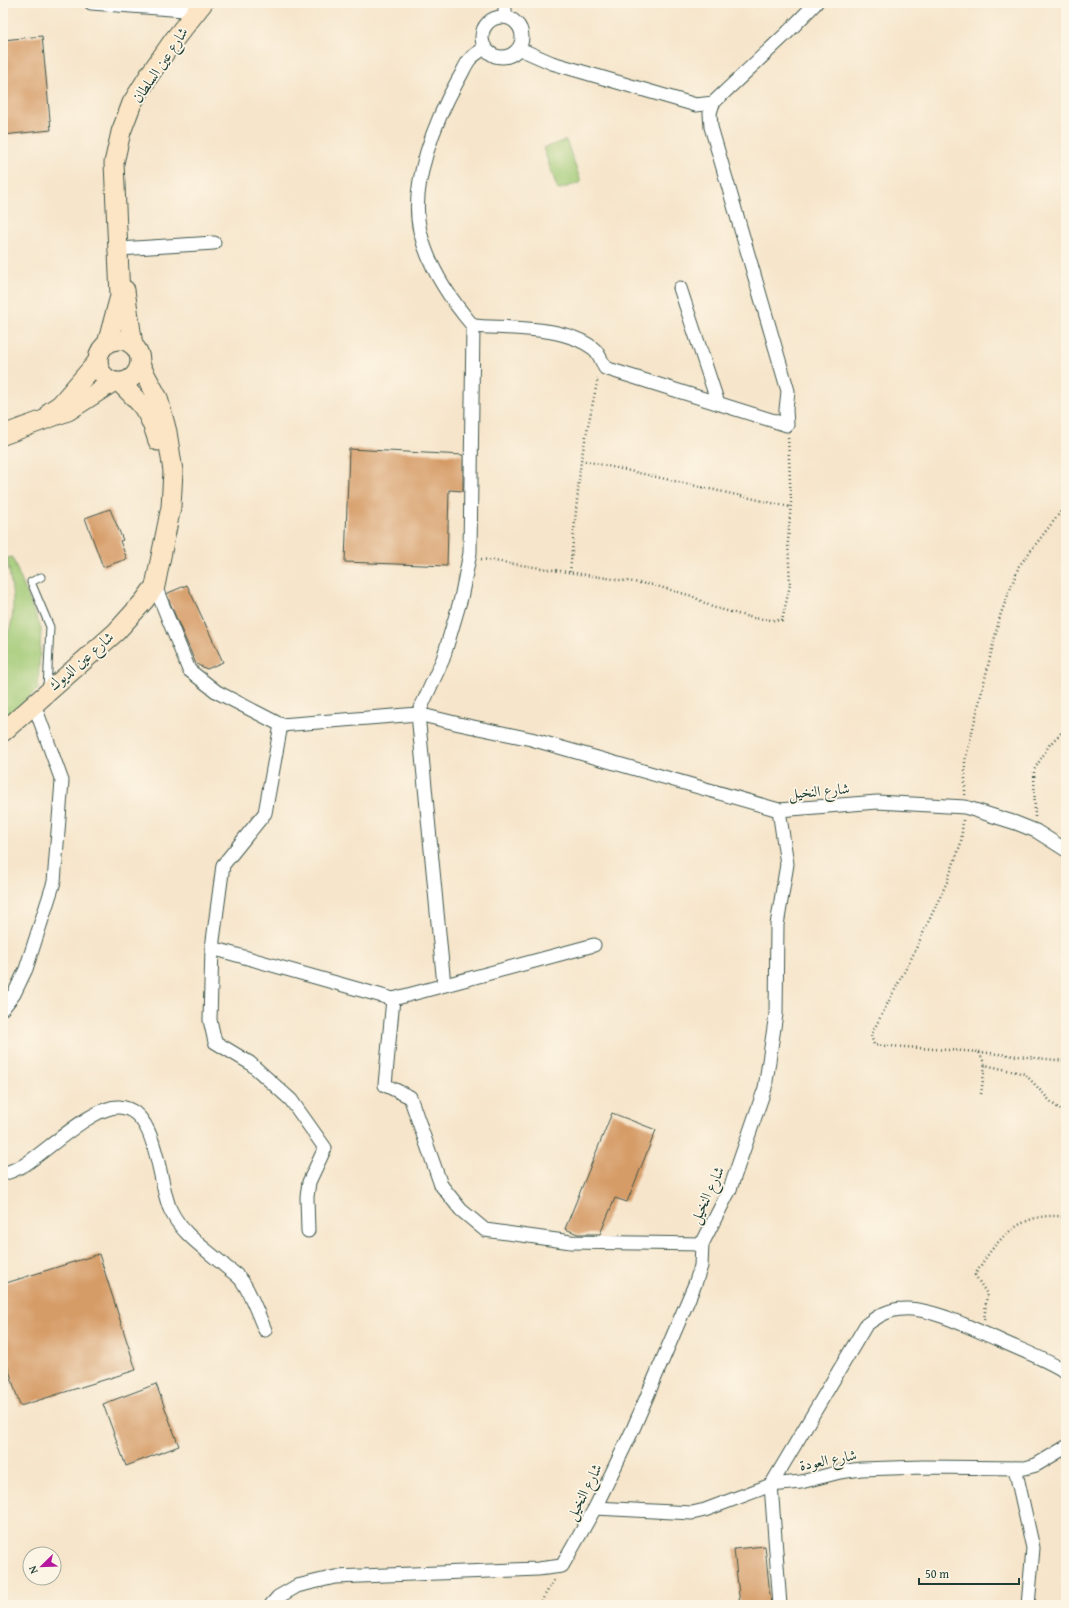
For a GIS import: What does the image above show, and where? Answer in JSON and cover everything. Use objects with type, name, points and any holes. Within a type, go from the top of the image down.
[{"type":"main road","name":"شارع عين السلطان","points":[[107,344],[120,296],[114,163],[121,132],[132,103],[150,74],[173,41],[201,7]]},
{"type":"main road","name":"شارع عين السلطان","points":[[118,249],[133,345]]},
{"type":"main road","points":[[3,435],[68,411],[117,382],[134,378],[140,365],[140,357],[133,345],[120,340],[107,344],[99,354],[98,361],[102,374],[117,382],[143,405],[153,424],[160,450],[171,507]]},
{"type":"main road","points":[[27,425],[60,405],[98,361]]},
{"type":"main road","points":[[140,365],[158,398],[167,432],[173,471],[171,507],[155,586]]},
{"type":"main road","name":"شارع عين الديوك","points":[[3,732],[40,697],[116,632],[144,601],[155,586]]},
{"type":"street","points":[[91,3],[201,7]]},
{"type":"street","points":[[505,3],[505,17]]},
{"type":"street","points":[[473,326],[559,333],[578,339],[595,350],[605,368],[787,425],[786,410],[788,391],[711,127],[710,113],[713,103],[786,34],[816,3]]},
{"type":"street","points":[[505,17],[517,23],[521,29],[522,42],[520,49],[515,54],[502,58],[489,53],[485,48],[482,35],[484,29],[492,19],[505,17]]},
{"type":"street","points":[[444,985],[418,714],[443,659],[461,598],[469,557],[473,326],[458,309],[438,276],[425,248],[420,230],[418,208],[423,166],[431,137],[444,105],[470,59],[485,48]]},
{"type":"street","points":[[520,49],[552,63],[696,105],[713,103]]},
{"type":"street","points":[[118,249],[214,243]]},
{"type":"street","points":[[680,288],[718,403]]},
{"type":"street","points":[[155,586],[189,670],[217,692],[281,725],[418,714],[532,739],[779,810]]},
{"type":"street","points":[[3,1008],[14,994],[26,969],[54,882],[62,781],[40,697]]},
{"type":"street","points":[[281,725],[265,813],[223,865],[212,948],[210,1020],[215,1042],[250,1063],[291,1100],[325,1148],[309,1182],[307,1197],[308,1231]]},
{"type":"street","name":"شارع النخيل","points":[[562,1566],[595,1508],[633,1428],[695,1284],[702,1266],[702,1244],[730,1188],[765,1088],[776,1014],[777,925],[787,864],[779,810],[877,802],[965,808],[1016,823],[1036,831],[1066,850]]},
{"type":"street","points":[[212,948],[393,999],[594,945]]},
{"type":"street","points":[[393,999],[386,1085],[410,1097],[441,1185],[461,1210],[485,1230],[571,1242],[702,1244]]},
{"type":"street","points":[[3,1174],[29,1162],[62,1136],[107,1108],[120,1107],[132,1110],[143,1120],[152,1136],[170,1209],[182,1230],[242,1281],[265,1330]]},
{"type":"street","points":[[780,1605],[771,1485],[866,1325],[879,1315],[892,1310],[916,1309],[979,1331],[1038,1356],[1066,1372]]},
{"type":"street","name":"شارع العودة","points":[[595,1508],[692,1513],[706,1510],[771,1485],[801,1482],[840,1472],[861,1469],[1015,1468],[1036,1465],[1066,1447]]},
{"type":"street","points":[[1015,1468],[1033,1548],[1028,1605]]},
{"type":"street","points":[[270,1605],[278,1597],[297,1586],[335,1577],[538,1569],[562,1566]]},
{"type":"lane","points":[[40,697],[50,626],[31,582],[41,577]]},
{"type":"path","points":[[570,573],[581,460],[602,362]]},
{"type":"path","points":[[469,557],[653,586],[692,596],[712,607],[746,616],[782,621],[790,585],[788,542],[790,507],[787,425]]},
{"type":"path","points":[[581,460],[790,507]]},
{"type":"path","points":[[1066,505],[1019,566],[1000,616],[965,761],[965,808],[961,843],[947,882],[912,959],[871,1035],[874,1045],[979,1052],[1066,1061]]},
{"type":"path","points":[[1036,831],[1034,770],[1050,744],[1066,728]]},
{"type":"path","points":[[979,1052],[986,1065],[981,1094]]},
{"type":"path","points":[[986,1065],[1026,1074],[1053,1104],[1066,1114]]},
{"type":"path","points":[[979,1331],[984,1321],[986,1294],[976,1275],[989,1251],[1006,1233],[1020,1224],[1040,1216],[1066,1217]]},
{"type":"path","points":[[539,1605],[562,1566]]},
{"type":"green space","points":[[566,140],[581,182],[558,190],[543,148]]},
{"type":"green space","points":[[12,557],[41,629],[38,689],[3,721],[3,643],[8,633],[13,612],[12,590],[7,558]]},
{"type":"building","points":[[42,36],[51,130],[3,135],[3,40]]},
{"type":"building","points":[[349,449],[463,455],[463,491],[449,490],[447,566],[345,562]]},
{"type":"building","points":[[110,509],[123,540],[120,541],[127,559],[103,567],[85,518]]},
{"type":"building","points":[[187,585],[223,662],[207,669],[196,664],[167,596],[168,593]]},
{"type":"building","points":[[612,1113],[656,1130],[627,1202],[615,1198],[600,1234],[578,1234],[565,1229]]},
{"type":"building","points":[[99,1254],[136,1370],[20,1406],[3,1351],[3,1284]]},
{"type":"building","points":[[156,1384],[179,1446],[126,1466],[103,1404]]},
{"type":"building","points":[[765,1546],[771,1605],[740,1605],[734,1549]]}]
